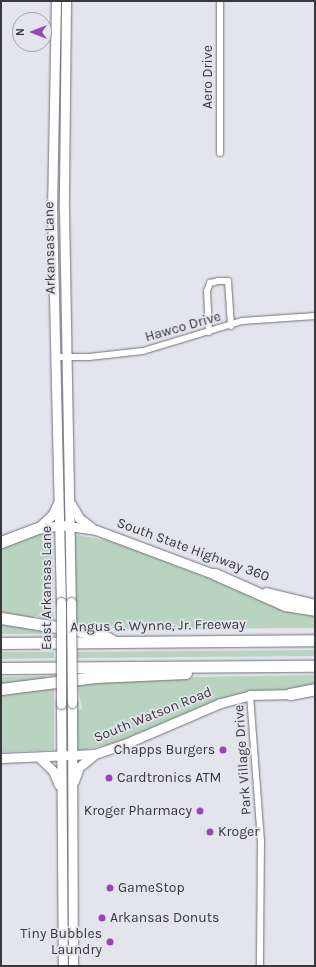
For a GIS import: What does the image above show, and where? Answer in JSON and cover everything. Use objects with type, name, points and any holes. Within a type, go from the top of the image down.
[{"type":"highway","points":[[1,542],[37,528]]},
{"type":"highway","points":[[215,574],[285,605],[315,610]]},
{"type":"highway","points":[[1,618],[100,634],[116,642]]},
{"type":"highway","name":"Angus G. Wynne, Jr. Freeway","points":[[1,643],[315,640]]},
{"type":"highway","points":[[1,689],[95,677],[192,673],[210,666]]},
{"type":"highway","points":[[1,668],[315,666]]},
{"type":"highway","points":[[290,694],[315,689]]},
{"type":"main road","name":"Arkansas Lane","points":[[52,209],[56,1]]},
{"type":"main road","name":"Arkansas Lane","points":[[66,1],[63,126],[61,357],[68,496]]},
{"type":"main road","name":"East Arkansas Lane","points":[[52,209],[61,357],[59,492],[61,525],[63,966]]},
{"type":"main road","points":[[37,528],[56,511],[59,492]]},
{"type":"main road","name":"East Arkansas Lane","points":[[68,496],[71,602],[73,966]]},
{"type":"main road","points":[[68,496],[79,518],[96,530]]},
{"type":"main road","points":[[1,536],[37,528],[61,525]]},
{"type":"main road","name":"South State Highway 360","points":[[61,525],[96,530],[245,586],[315,604]]},
{"type":"main road","name":"South Watson Road","points":[[1,758],[95,754],[127,743],[221,703],[250,695],[315,694]]},
{"type":"main road","points":[[72,790],[79,767],[95,754]]},
{"type":"main road","points":[[39,757],[56,775],[62,796]]},
{"type":"street","name":"Aero Drive","points":[[220,1],[220,153]]},
{"type":"street","points":[[209,332],[207,291],[210,283],[228,281],[231,326]]},
{"type":"street","name":"Hawco Drive","points":[[61,357],[89,357],[143,351],[260,318],[315,316]]},
{"type":"street","name":"Park Village Drive","points":[[250,695],[261,840],[260,966]]},
{"type":"green space","points":[[52,532],[53,602],[47,603],[53,608],[54,620],[34,616],[32,619],[1,612],[1,543],[35,533]]},
{"type":"green space","points":[[76,535],[113,541],[259,598],[315,613],[315,628],[123,629],[74,626],[74,609],[78,603],[73,602],[73,536]]},
{"type":"green space","points":[[1,622],[47,630],[46,634],[1,634]]},
{"type":"green space","points":[[315,650],[315,656],[75,658],[74,652]]},
{"type":"green space","points":[[1,652],[54,652],[54,658],[1,659]]},
{"type":"green space","points":[[315,675],[315,686],[241,695],[208,704],[124,741],[75,752],[74,709],[82,709],[77,683],[140,678]]},
{"type":"green space","points":[[45,676],[45,679],[1,684],[1,677]]},
{"type":"green space","points":[[54,684],[54,750],[1,752],[1,692]]},
{"type":"place","name":"Chapps Burgers","points":[[223,750]]},
{"type":"place","name":"Cardtronics ATM","points":[[109,778]]},
{"type":"place","name":"Kroger Pharmacy","points":[[200,811]]},
{"type":"place","name":"Kroger","points":[[210,832]]},
{"type":"place","name":"GameStop","points":[[110,888]]},
{"type":"place","name":"Arkansas Donuts","points":[[102,918]]},
{"type":"place","name":"Tiny Bubbles Laundry","points":[[110,942]]}]
